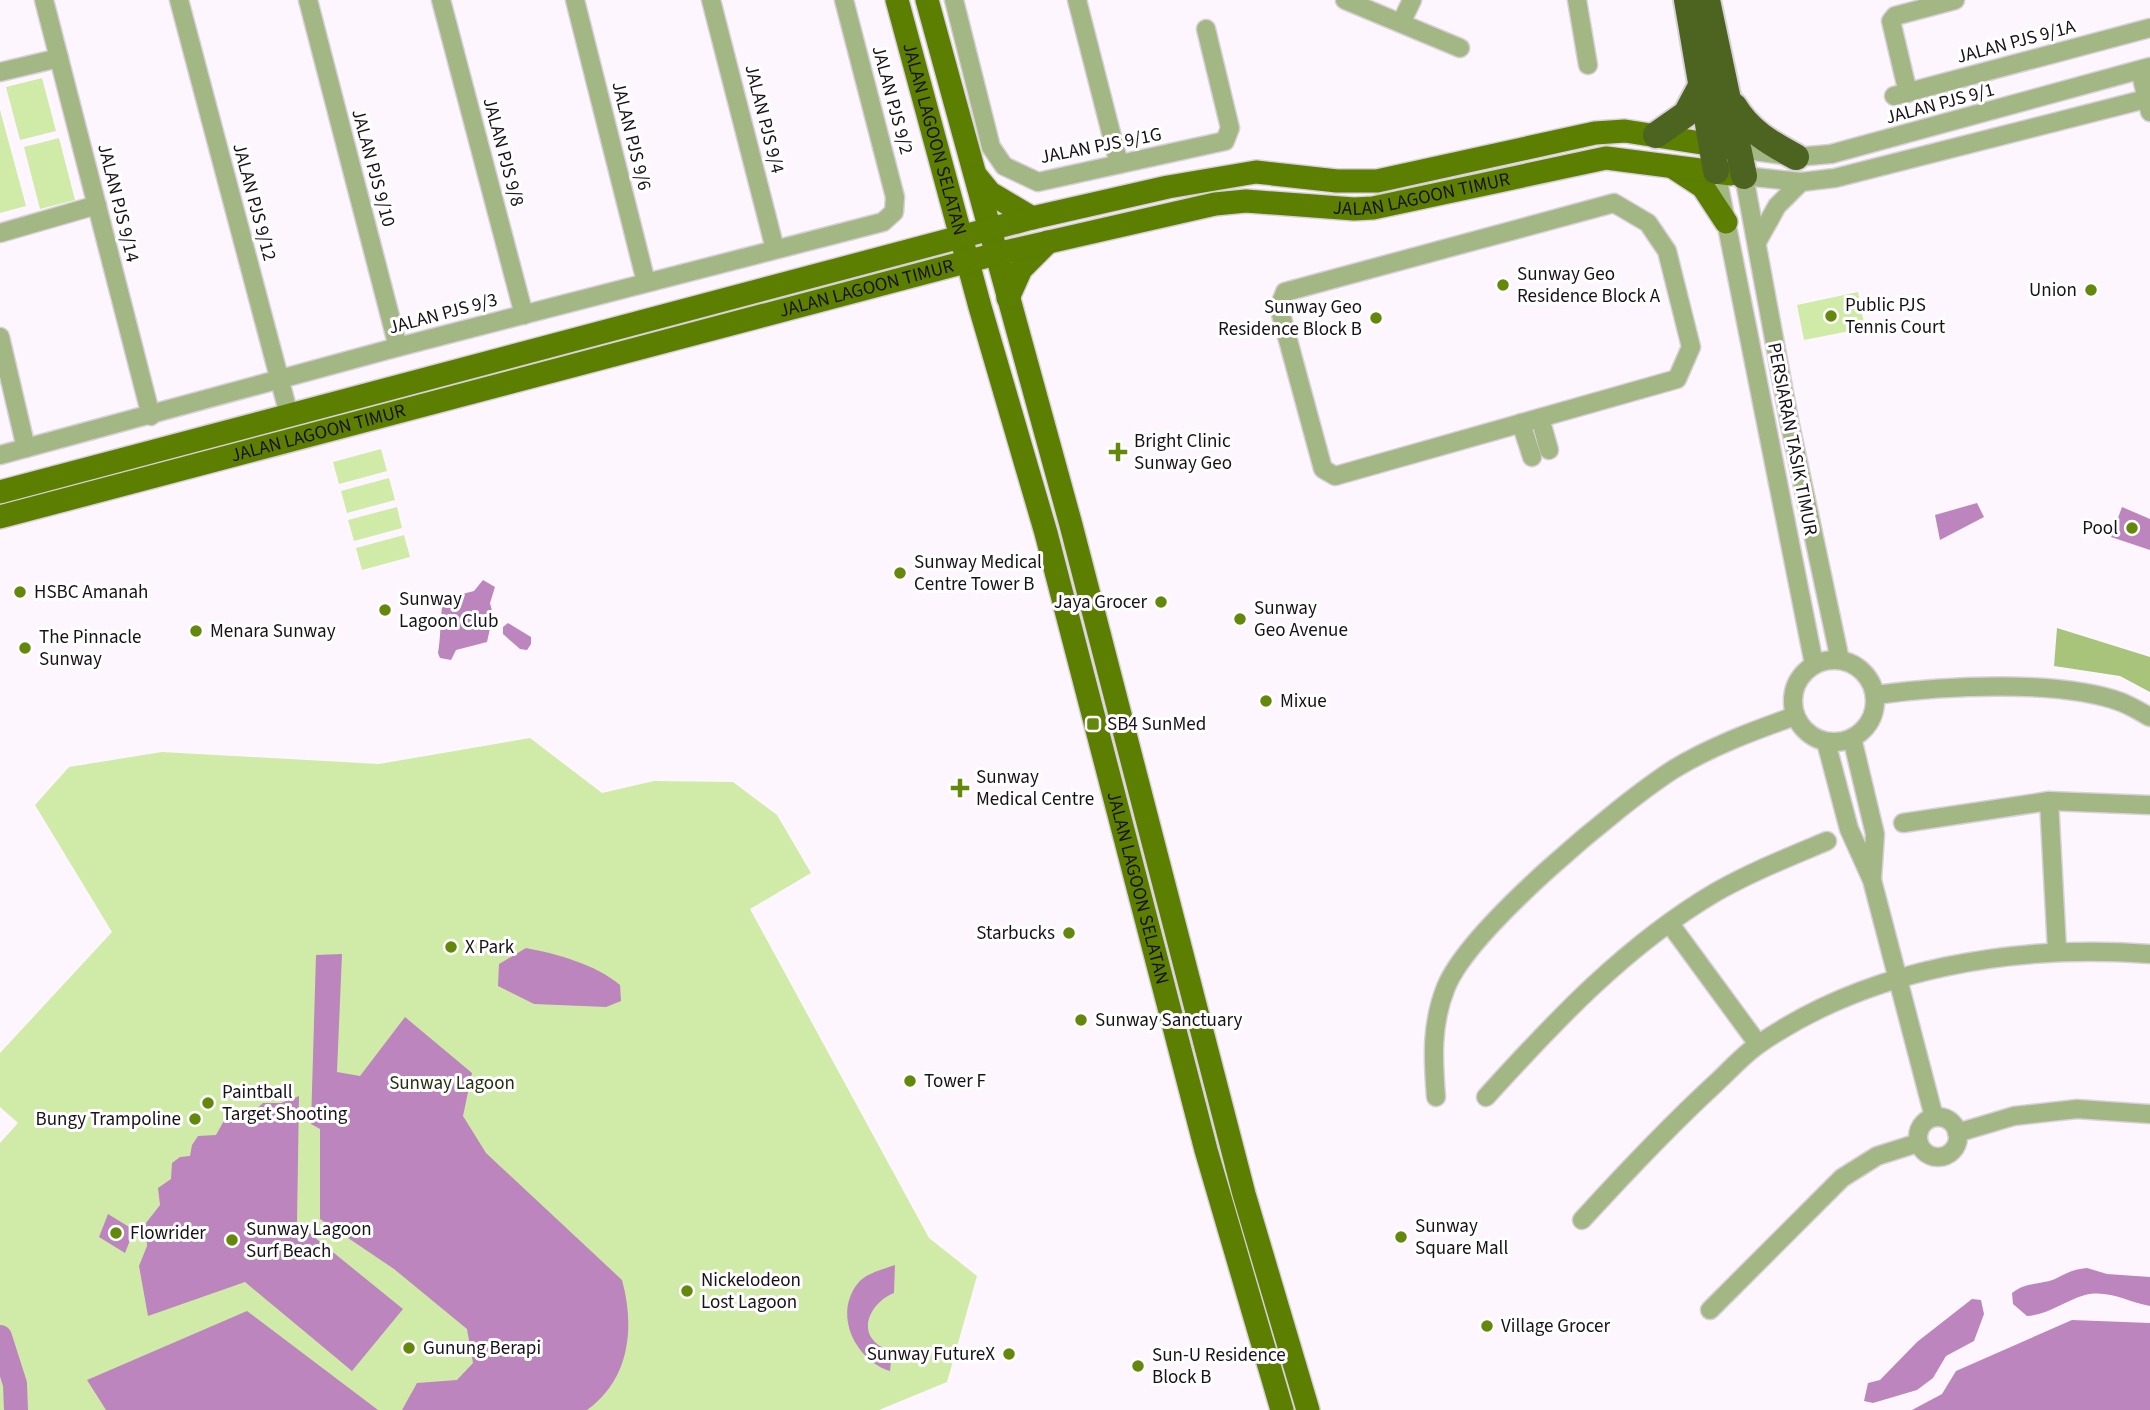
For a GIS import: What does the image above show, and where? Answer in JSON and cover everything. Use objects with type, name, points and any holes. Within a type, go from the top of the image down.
[{"type":"highway","points":[[1687,0],[1716,171]]},
{"type":"highway","points":[[1707,0],[1744,176]]},
{"type":"highway","points":[[1656,135],[1686,114],[1702,84]]},
{"type":"highway","points":[[1729,98],[1743,121],[1798,170]]},
{"type":"main road","name":"JALAN LAGOON SELATAN","points":[[897,0],[980,307],[1046,533],[1206,1150],[1282,1410]]},
{"type":"main road","name":"JALAN LAGOON SELATAN","points":[[927,0],[1077,546],[1241,1183],[1308,1410]]},
{"type":"main road","name":"JALAN LAGOON TIMUR","points":[[0,492],[961,238],[989,228],[1256,172],[1337,181],[1377,181],[1595,133],[1625,131],[1739,149]]},
{"type":"main road","name":"JALAN LAGOON TIMUR","points":[[0,517],[996,254],[1215,204],[1246,201],[1373,208],[1586,161],[1627,159],[1744,176]]},
{"type":"main road","points":[[1666,164],[1703,187],[1726,222]]},
{"type":"main road","points":[[973,171],[989,193],[1032,218]]},
{"type":"main road","points":[[918,249],[938,229],[947,188]]},
{"type":"main road","points":[[1008,298],[1021,270],[1048,242]]},
{"type":"main road","points":[[926,273],[958,280],[969,289],[980,307]]},
{"type":"main road","points":[[42,481],[48,504]]},
{"type":"street","name":"JALAN PJS 9/14","points":[[44,0],[151,416]]},
{"type":"street","name":"JALAN PJS 9/12","points":[[179,0],[289,415]]},
{"type":"street","name":"JALAN PJS 9/10","points":[[308,0],[398,347]]},
{"type":"street","name":"JALAN PJS 9/8","points":[[441,0],[524,315]]},
{"type":"street","name":"JALAN PJS 9/6","points":[[575,0],[646,282]]},
{"type":"street","name":"JALAN PJS 9/4","points":[[711,0],[775,249]]},
{"type":"street","name":"JALAN PJS 9/2","points":[[844,0],[895,197],[894,212]]},
{"type":"street","name":"JALAN PJS 9/1G","points":[[954,0],[992,147],[1004,166],[1038,182],[1217,144],[1228,136],[1230,128],[1206,29]]},
{"type":"street","points":[[1077,0],[1119,164]]},
{"type":"street","points":[[1345,0],[1460,48]]},
{"type":"street","points":[[1401,23],[1412,0]]},
{"type":"street","points":[[1577,0],[1588,65]]},
{"type":"street","name":"JALAN PJS 9/1A","points":[[1955,0],[1895,16],[1891,21],[1901,94],[2150,29]]},
{"type":"street","points":[[0,72],[59,58]]},
{"type":"street","points":[[2145,69],[2149,103]]},
{"type":"street","name":"JALAN PJS 9/1","points":[[1744,176],[1798,170],[1831,154],[2145,69]]},
{"type":"street","name":"JALAN PJS 9/1","points":[[1739,149],[1798,170],[1835,178],[2149,103]]},
{"type":"street","points":[[1757,242],[1798,170]]},
{"type":"street","name":"PERSIARAN TASIK TIMUR","points":[[1716,171],[1814,664]]},
{"type":"street","name":"PERSIARAN TASIK TIMUR","points":[[1744,176],[1789,420],[1840,660]]},
{"type":"street","points":[[1614,203],[1648,223],[1667,251],[1691,347],[1677,379],[1521,423],[1335,476],[1323,469],[1316,444],[1279,307],[1285,292],[1614,203]]},
{"type":"street","points":[[0,233],[97,205]]},
{"type":"street","name":"JALAN PJS 9/3","points":[[0,455],[398,347],[883,222],[894,212]]},
{"type":"street","points":[[0,337],[26,448]]},
{"type":"street","points":[[1540,418],[1549,450]]},
{"type":"street","points":[[1521,423],[1532,457]]},
{"type":"street","points":[[1840,660],[1859,668],[1872,685],[1875,695],[1870,720],[1852,738],[1826,742],[1807,733],[1795,716],[1793,692],[1797,680],[1814,664],[1840,660]]},
{"type":"street","points":[[1875,695],[1919,689],[2064,689],[2121,702],[2150,717]]},
{"type":"street","points":[[1436,1097],[1432,1047],[1445,989],[1455,969],[1512,904],[1630,799],[1675,769],[1725,741],[1795,716]]},
{"type":"street","points":[[1852,738],[1875,834],[1872,880]]},
{"type":"street","points":[[1826,742],[1849,829],[1872,880],[1934,1117]]},
{"type":"street","points":[[2049,801],[2057,950]]},
{"type":"street","points":[[1903,823],[2049,801],[2150,804]]},
{"type":"street","points":[[1486,1097],[1565,1010],[1628,954],[1715,893],[1826,841]]},
{"type":"street","points":[[1670,925],[1758,1044]]},
{"type":"street","points":[[1582,1220],[1665,1130],[1758,1044],[1825,1008],[1898,979],[1966,961],[2057,950],[2150,954]]},
{"type":"street","points":[[1957,1133],[2014,1116],[2077,1109],[2150,1114]]},
{"type":"street","points":[[1934,1117],[1949,1120],[1957,1133],[1955,1147],[1944,1156],[1930,1155],[1918,1143],[1922,1125],[1934,1117]]},
{"type":"street","points":[[1710,1310],[1842,1178],[1877,1156],[1918,1143]]},
{"type":"green space","points":[[42,78],[56,131],[20,140],[6,87]]},
{"type":"green space","points":[[0,110],[26,206],[0,213]]},
{"type":"green space","points":[[59,138],[75,200],[40,209],[24,147]]},
{"type":"green space","name":"Public PJS Tennis Court","points":[[1858,292],[1865,328],[1804,340],[1797,305]]},
{"type":"green space","points":[[381,449],[387,471],[339,484],[333,462]]},
{"type":"green space","points":[[389,478],[395,500],[347,513],[341,491]]},
{"type":"green space","points":[[397,507],[402,528],[354,541],[348,520]]},
{"type":"green space","points":[[404,535],[410,557],[362,570],[356,548]]},
{"type":"green space","points":[[2057,628],[2150,657],[2150,692],[2120,676],[2054,666]]},
{"type":"green space","name":"Sunway Lagoon","points":[[530,738],[602,793],[654,781],[733,782],[777,815],[811,873],[750,909],[929,1238],[977,1276],[947,1382],[879,1410],[0,1410],[0,1143],[18,1123],[0,1107],[0,1053],[112,932],[35,805],[69,767],[162,752],[379,764]]},
{"type":"shaded area","points":[[1977,503],[1984,517],[1940,540],[1935,515]]},
{"type":"shaded area","name":"Pool","points":[[2122,507],[2150,519],[2150,550],[2111,537]]},
{"type":"shaded area","points":[[483,580],[495,587],[490,603],[493,615],[487,642],[456,650],[451,660],[440,658],[438,653],[443,599],[474,591]]},
{"type":"shaded area","points":[[508,623],[531,637],[527,650],[520,649],[503,634],[503,627]]},
{"type":"shaded area","points":[[526,948],[563,957],[599,971],[620,985],[621,1001],[606,1007],[534,1004],[498,986],[499,964]]},
{"type":"shaded area","points":[[342,954],[337,1072],[360,1076],[405,1017],[472,1073],[463,1116],[486,1153],[622,1280],[628,1316],[626,1351],[612,1383],[587,1410],[402,1410],[417,1383],[457,1380],[473,1363],[467,1329],[394,1269],[320,1219],[320,1129],[311,1124],[316,955]]},
{"type":"shaded area","name":"Sunway Lagoon Surf Beach","points":[[299,1096],[297,1223],[403,1309],[352,1371],[245,1282],[148,1316],[139,1266],[147,1246],[146,1223],[160,1205],[158,1188],[171,1179],[172,1163],[180,1157],[190,1156],[192,1145],[198,1136],[216,1135],[226,1117],[244,1120],[263,1103],[281,1103]]},
{"type":"shaded area","name":"Flowrider","points":[[108,1214],[134,1230],[125,1253],[99,1237]]},
{"type":"shaded area","points":[[895,1265],[894,1293],[880,1301],[868,1322],[871,1336],[878,1344],[892,1352],[890,1371],[867,1357],[858,1346],[851,1334],[848,1307],[851,1294],[862,1279]]},
{"type":"shaded area","points":[[2087,1268],[2107,1274],[2150,1277],[2150,1306],[2110,1295],[2093,1294],[2027,1316],[2013,1304],[2012,1293],[2020,1288]]},
{"type":"shaded area","points":[[1972,1299],[1981,1300],[1984,1314],[1974,1341],[1946,1356],[1933,1378],[1917,1390],[1873,1403],[1864,1401],[1868,1383],[1880,1380],[1917,1342]]},
{"type":"shaded area","points":[[247,1311],[378,1410],[106,1410],[87,1380]]},
{"type":"shaded area","points":[[2072,1320],[2150,1323],[2150,1410],[1912,1410],[1942,1394],[1956,1371]]},
{"type":"waterway","points":[[0,1337],[15,1384],[16,1410]]},
{"type":"place","name":"Sunway Geo Residence Block A","points":[[1503,285]]},
{"type":"place","name":"Union","points":[[2091,290]]},
{"type":"place","name":"Public PJS Tennis Court","points":[[1831,316]]},
{"type":"place","name":"Sunway Geo Residence Block B","points":[[1376,318]]},
{"type":"place","name":"Bright Clinic Sunway Geo","points":[[1118,452]]},
{"type":"place","name":"Pool","points":[[2132,528]]},
{"type":"place","name":"Sunway Medical Centre Tower B","points":[[900,573]]},
{"type":"place","name":"HSBC Amanah","points":[[20,592]]},
{"type":"place","name":"Jaya Grocer","points":[[1161,602]]},
{"type":"place","name":"Sunway Lagoon Club","points":[[385,610]]},
{"type":"place","name":"Sunway Geo Avenue","points":[[1240,619]]},
{"type":"place","name":"Menara Sunway","points":[[196,631]]},
{"type":"place","name":"The Pinnacle Sunway","points":[[25,648]]},
{"type":"place","name":"Mixue","points":[[1266,701]]},
{"type":"place","name":"SB4 SunMed","points":[[1093,724]]},
{"type":"place","name":"Sunway Medical Centre","points":[[960,788]]},
{"type":"place","name":"Starbucks","points":[[1069,933]]},
{"type":"place","name":"X Park","points":[[451,947]]},
{"type":"place","name":"Sunway Sanctuary","points":[[1081,1020]]},
{"type":"place","name":"Tower F","points":[[910,1081]]},
{"type":"place","name":"Paintball Target Shooting","points":[[208,1103]]},
{"type":"place","name":"Bungy Trampoline","points":[[195,1119]]},
{"type":"place","name":"Flowrider","points":[[116,1233]]},
{"type":"place","name":"Sunway Square Mall","points":[[1401,1237]]},
{"type":"place","name":"Sunway Lagoon Surf Beach","points":[[232,1240]]},
{"type":"place","name":"Nickelodeon Lost Lagoon","points":[[687,1291]]},
{"type":"place","name":"Village Grocer","points":[[1487,1326]]},
{"type":"place","name":"Gunung Berapi","points":[[409,1348]]},
{"type":"place","name":"Sunway FutureX","points":[[1009,1354]]},
{"type":"place","name":"Sun-U Residence Block B","points":[[1138,1366]]}]
